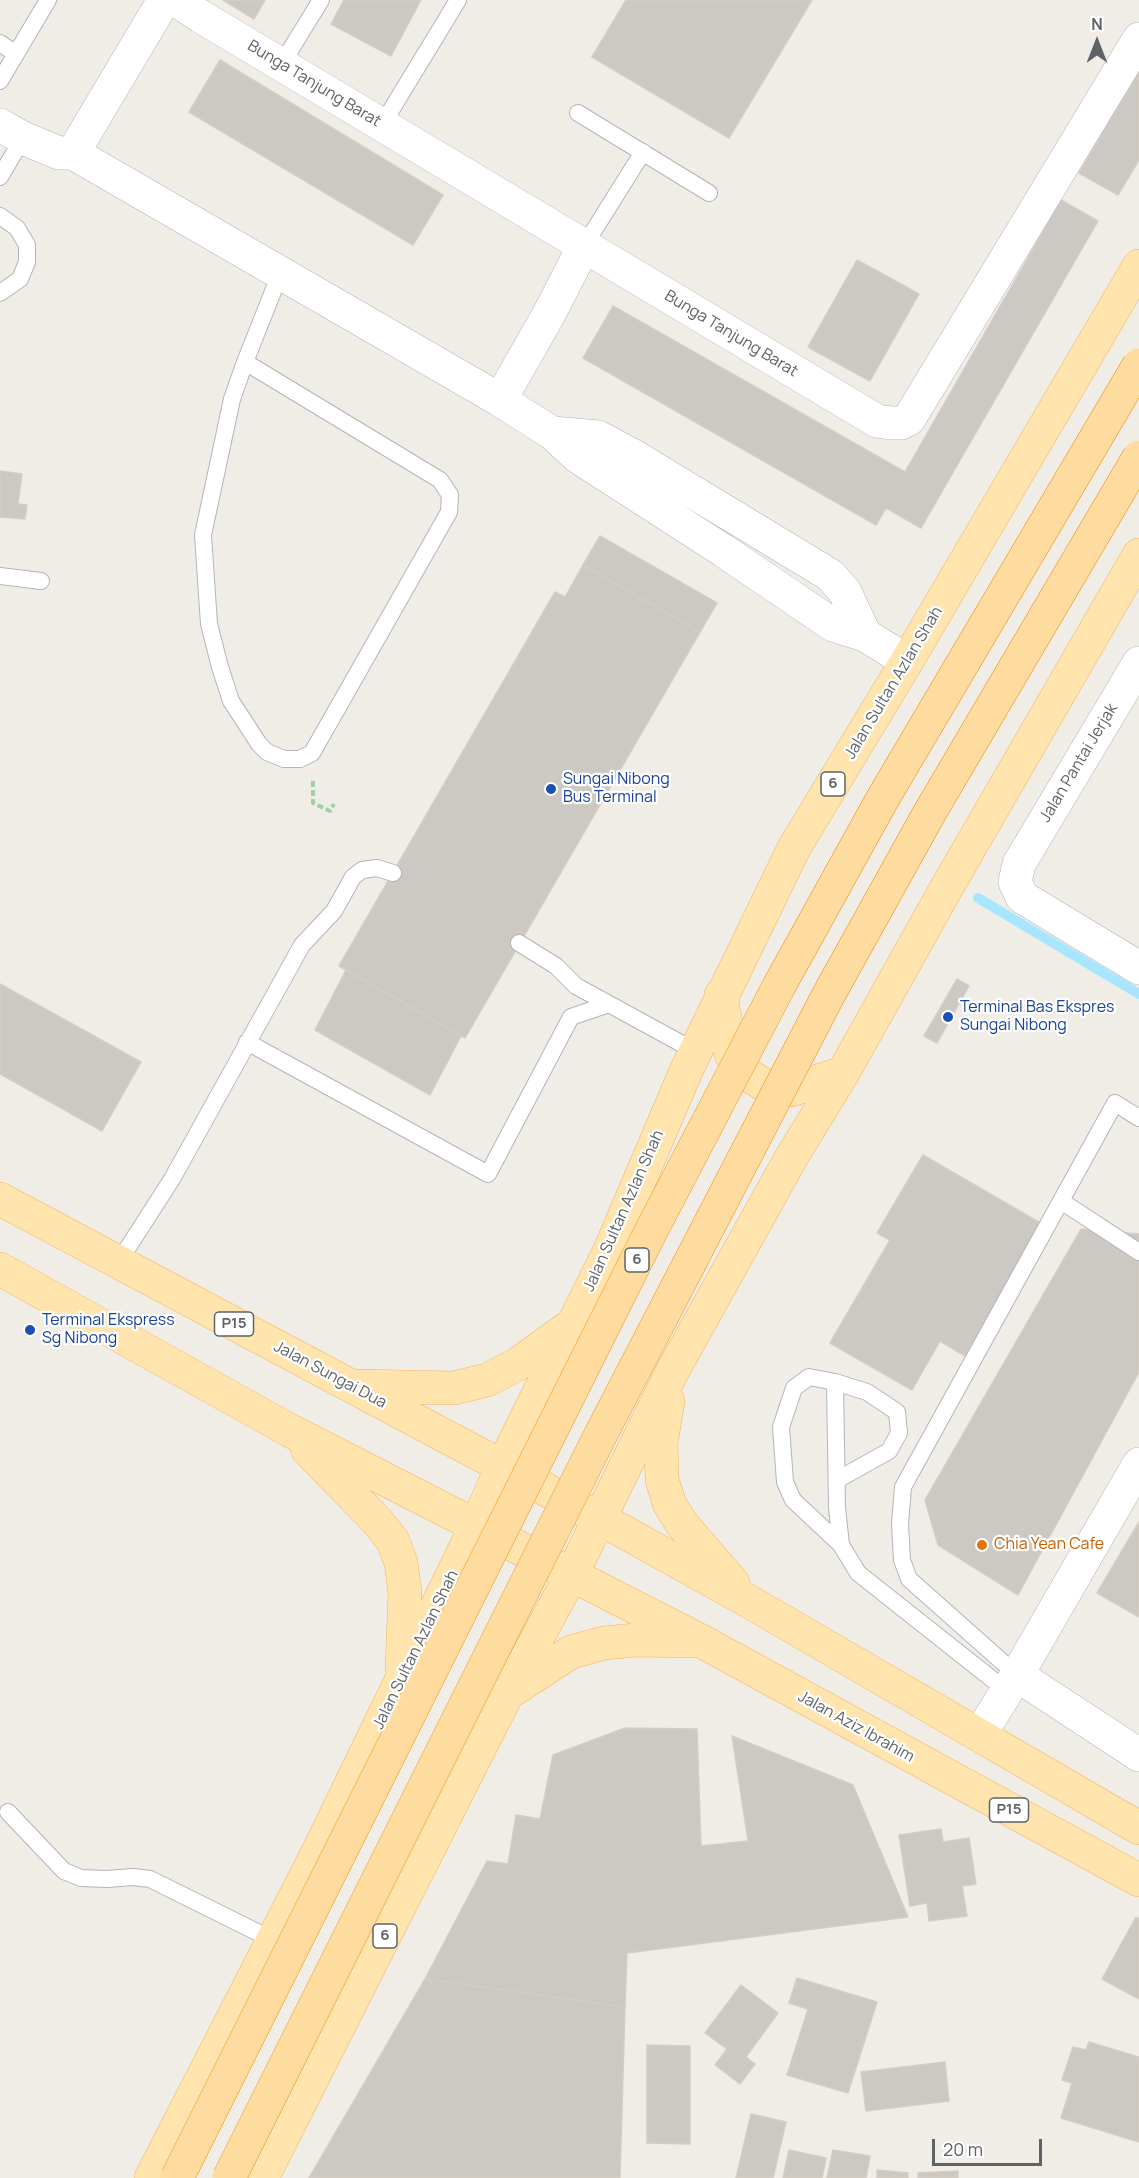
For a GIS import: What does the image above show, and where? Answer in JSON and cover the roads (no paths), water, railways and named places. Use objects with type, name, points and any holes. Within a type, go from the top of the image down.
[{"type":"highway","name":"Jalan Sultan Azlan Shah","points":[[177,2178],[583,1367],[779,986],[889,787],[1139,364]]},
{"type":"highway","name":"6","points":[[229,2178],[602,1432],[830,994],[930,812],[1139,456]]},
{"type":"main road","name":"Jalan Sultan Azlan Shah","points":[[151,2178],[318,1852],[476,1526],[502,1467],[610,1250],[695,1051],[794,848],[907,661],[1139,266]]},
{"type":"main road","name":"6","points":[[262,2178],[507,1694],[572,1574],[672,1372],[791,1158],[843,1073],[947,886],[1139,555]]},
{"type":"main road","points":[[722,995],[731,1054],[743,1072],[766,1086],[791,1090],[843,1073]]},
{"type":"main road","name":"Jalan Sungai Dua","points":[[0,1199],[502,1467]]},
{"type":"main road","name":"P15","points":[[0,1269],[289,1430],[572,1574]]},
{"type":"main road","points":[[350,1386],[454,1388],[487,1380],[518,1364],[571,1325]]},
{"type":"main road","points":[[672,1372],[661,1443],[662,1480],[670,1505],[682,1524],[750,1602]]},
{"type":"main road","points":[[289,1430],[377,1521],[393,1541],[401,1563],[405,1592],[401,1682]]},
{"type":"main road","name":"P15","points":[[502,1467],[750,1602],[1139,1827]]},
{"type":"main road","name":"Jalan Aziz Ibrahim","points":[[572,1574],[703,1642],[1139,1880]]},
{"type":"main road","points":[[507,1694],[571,1652],[604,1643],[636,1640],[703,1642]]},
{"type":"street","points":[[73,153],[164,0]]},
{"type":"street","name":"Bunga Tanjung Barat","points":[[176,0],[877,421],[901,423],[909,418],[1139,39]]},
{"type":"street","points":[[11,131],[59,153],[73,153],[500,400],[552,433],[578,457],[724,551],[832,625],[865,635],[907,661]]},
{"type":"street","points":[[500,400],[549,314],[584,246]]},
{"type":"street","name":"Jalan Pantai Jerjak","points":[[1139,663],[1019,864],[1015,882],[1022,897],[1139,968]]},
{"type":"street","points":[[980,1734],[1138,1469]]},
{"type":"street","points":[[1012,1683],[1139,1755]]},
{"type":"lane","points":[[0,81],[48,0]]},
{"type":"lane","points":[[281,65],[321,0]]},
{"type":"lane","points":[[382,125],[458,0]]},
{"type":"lane","points":[[0,43],[16,54]]},
{"type":"lane","points":[[578,113],[709,193]]},
{"type":"lane","points":[[0,177],[11,131]]},
{"type":"lane","points":[[584,246],[643,152]]},
{"type":"lane","points":[[0,216],[17,228],[27,245],[27,262],[20,279],[0,293]]},
{"type":"lane","points":[[245,362],[440,480],[450,495],[449,512],[312,753],[300,759],[284,759],[267,752],[259,744],[231,701],[209,624],[203,535],[232,399],[245,362],[280,274]]},
{"type":"lane","points":[[0,576],[41,581]]},
{"type":"lane","points":[[118,1263],[172,1179],[302,945],[334,911],[353,878],[362,870],[377,868],[393,873]]},
{"type":"lane","points":[[519,944],[556,966],[576,986],[695,1051]]},
{"type":"lane","points":[[248,1042],[488,1174],[571,1017],[609,1004]]},
{"type":"lane","points":[[1012,1683],[909,1579],[902,1560],[900,1524],[903,1487],[1115,1103],[1139,1118]]},
{"type":"lane","points":[[1061,1201],[1139,1252]]},
{"type":"lane","points":[[837,1480],[889,1451],[899,1433],[897,1412],[867,1392],[809,1377],[794,1388],[781,1427],[784,1482],[793,1500],[841,1545],[858,1573],[1012,1683]]},
{"type":"lane","points":[[835,1382],[837,1508],[841,1545]]},
{"type":"lane","points":[[8,1812],[64,1871],[81,1878],[133,1876],[150,1879],[273,1940]]},
{"type":"waterway","points":[[978,898],[1139,994]]},
{"type":"place","name":"Sungai Nibong Bus Terminal","points":[[551,789]]},
{"type":"place","name":"Terminal Bas Ekspres Sungai Nibong","points":[[948,1017]]},
{"type":"place","name":"Terminal Ekspress Sg Nibong","points":[[30,1330]]},
{"type":"place","name":"Chia Yean Cafe","points":[[982,1545]]}]
